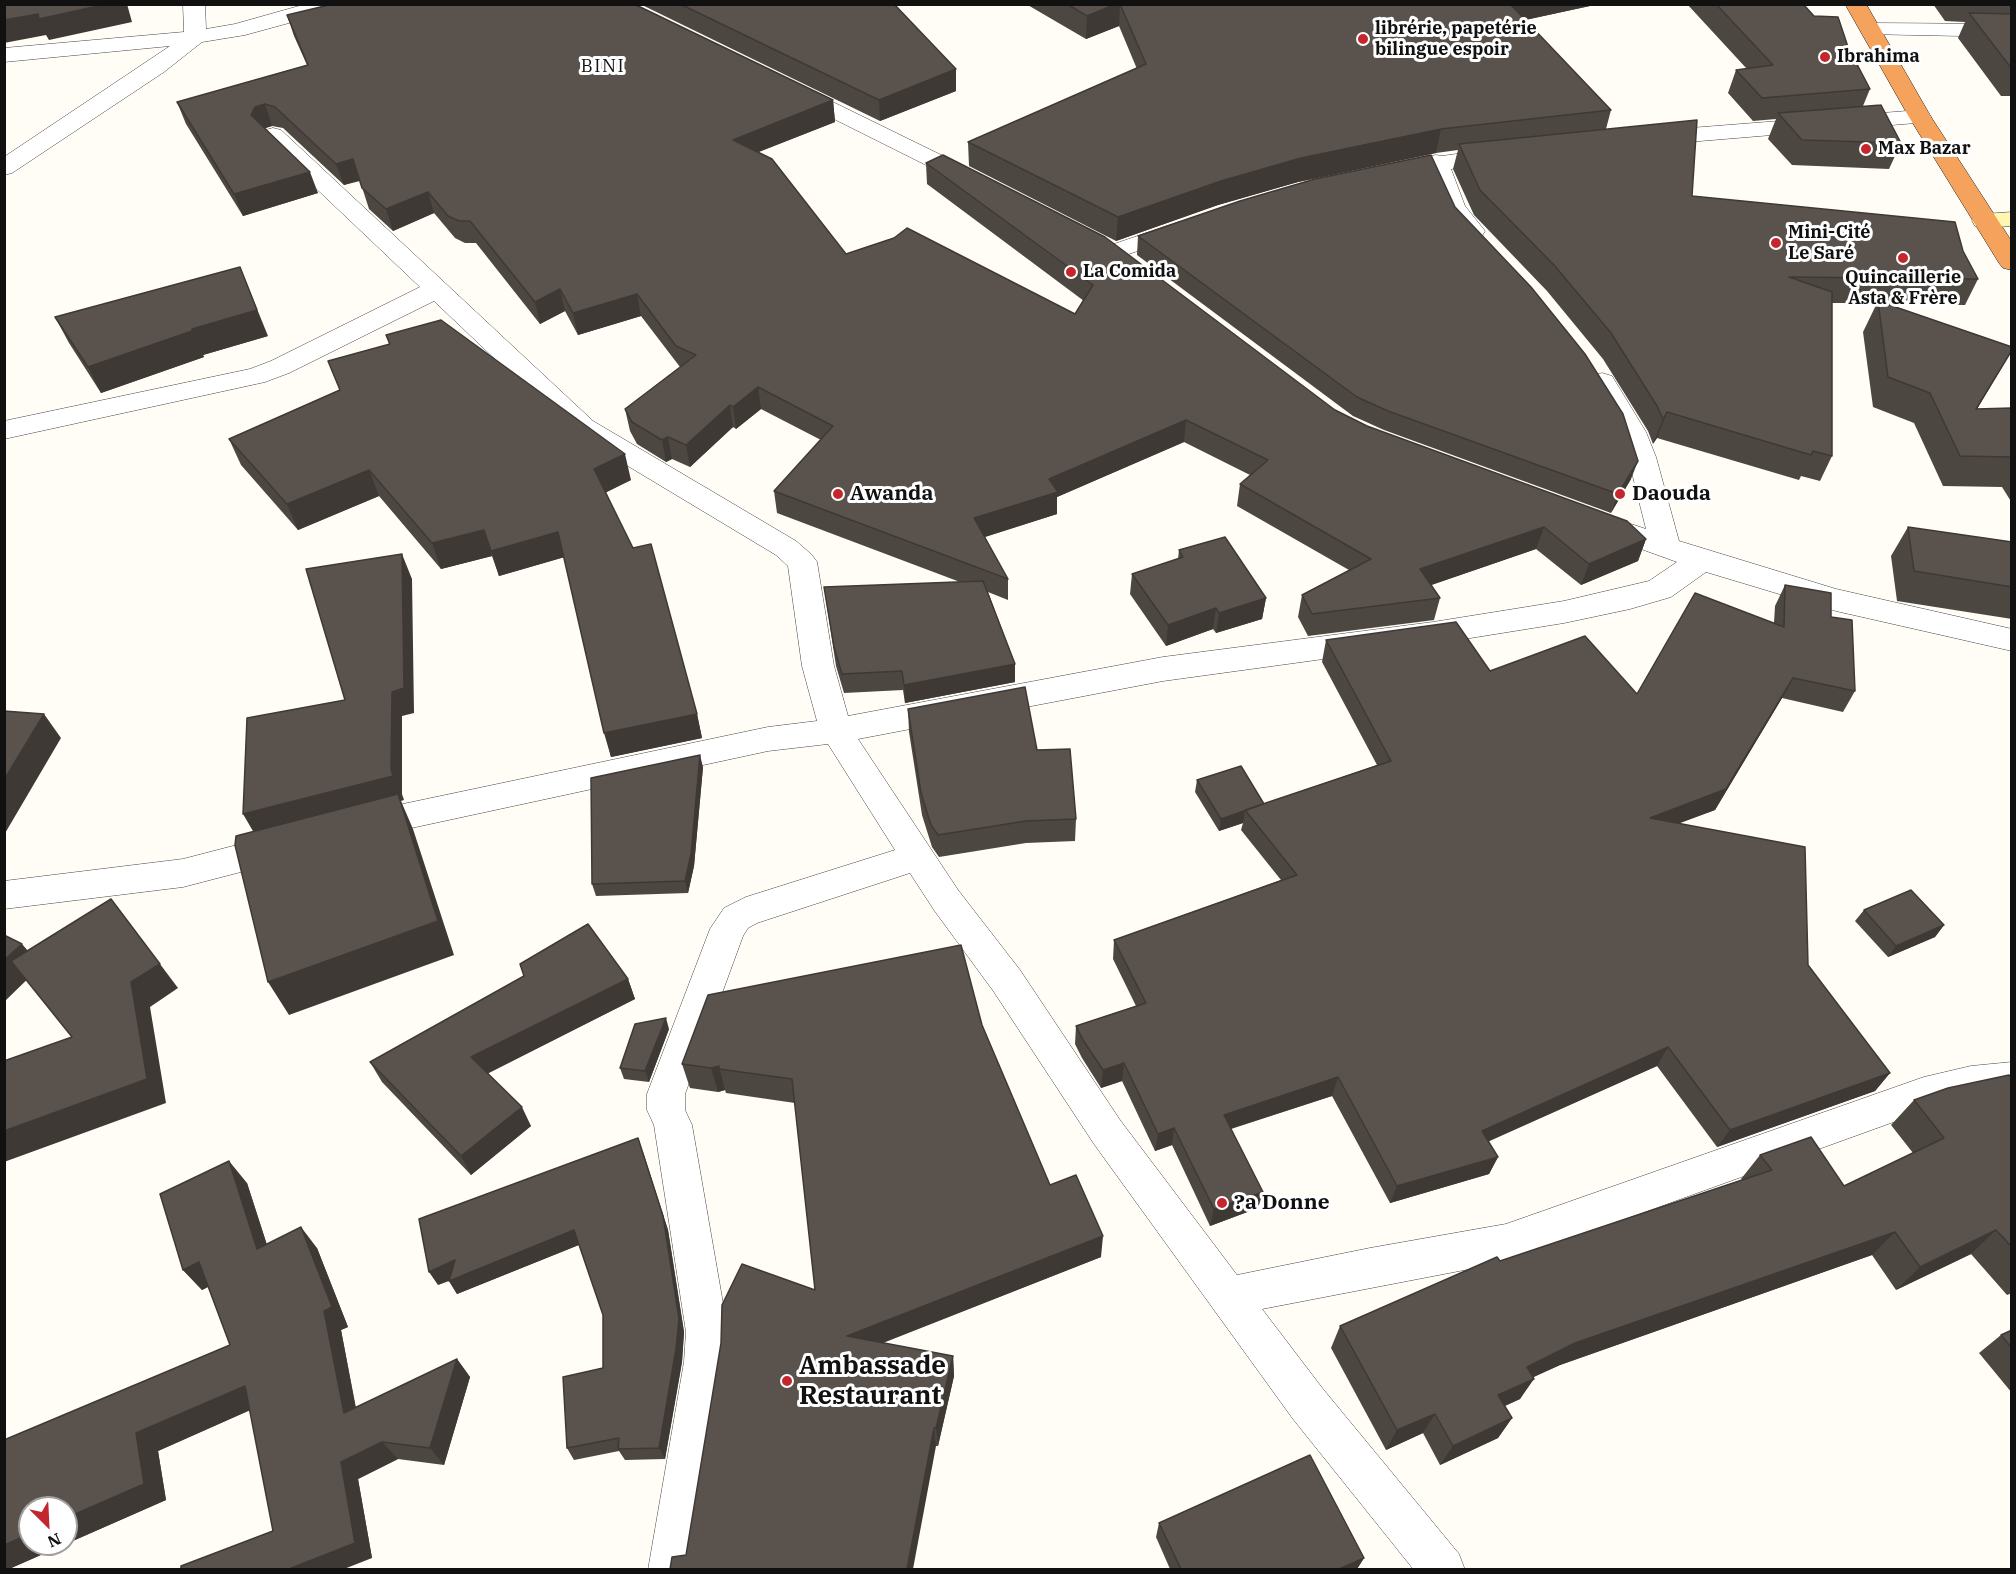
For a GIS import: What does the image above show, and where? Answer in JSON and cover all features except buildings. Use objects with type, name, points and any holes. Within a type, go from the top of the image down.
[{"type":"highway","points":[[1856,4],[1920,117],[2012,263]]},
{"type":"street","points":[[194,4],[195,37]]},
{"type":"street","points":[[4,55],[195,37],[237,30],[332,4]]},
{"type":"street","points":[[1871,29],[2012,30]]},
{"type":"street","points":[[4,168],[156,67],[195,37]]},
{"type":"street","points":[[767,77],[991,189]]},
{"type":"street","points":[[1635,140],[1920,117]]},
{"type":"street","points":[[273,135],[583,428],[786,548],[802,562],[818,666],[836,731],[946,900],[1007,981],[1107,1132],[1308,1404],[1443,1569]]},
{"type":"street","points":[[1370,175],[1436,162],[1526,151]]},
{"type":"street","points":[[1436,162],[1461,219],[1491,250]]},
{"type":"street","points":[[1984,221],[2012,219]]},
{"type":"street","points":[[1114,254],[1202,221]]},
{"type":"street","points":[[4,430],[256,376],[280,367],[436,290]]},
{"type":"street","points":[[1585,357],[1632,432],[1666,548]]},
{"type":"street","points":[[1580,516],[1702,560],[1836,600],[2012,640]]},
{"type":"street","points":[[4,895],[183,873],[418,812],[768,739],[836,731],[1163,669],[1433,633],[1564,612],[1660,589],[1684,575],[1702,560]]},
{"type":"street","points":[[670,1569],[703,1373],[707,1332],[673,1125],[666,1110],[666,1094],[728,929],[736,918],[746,912],[918,857]]},
{"type":"street","points":[[1228,1296],[1370,1267],[1506,1243],[1924,1094],[1971,1083],[2012,1079]]},
{"type":"place","name":"librérie, papetérie bilingue espoir","points":[[1363,39]]},
{"type":"place","name":"Ibrahima","points":[[1825,57]]},
{"type":"place","name":"Max Bazar","points":[[1866,149]]},
{"type":"place","name":"Mini-Cité Le Saré","points":[[1776,243]]},
{"type":"place","name":"Quincaillerie Asta & Frère","points":[[1903,258]]},
{"type":"place","name":"La Comida","points":[[1071,272]]},
{"type":"place","name":"Awanda","points":[[838,494]]},
{"type":"place","name":"Daouda","points":[[1620,494]]},
{"type":"place","name":"?a Donne","points":[[1222,1203]]},
{"type":"place","name":"Ambassade Restaurant","points":[[787,1381]]},
{"type":"district","name":"BINI","points":[[603,67]]}]
